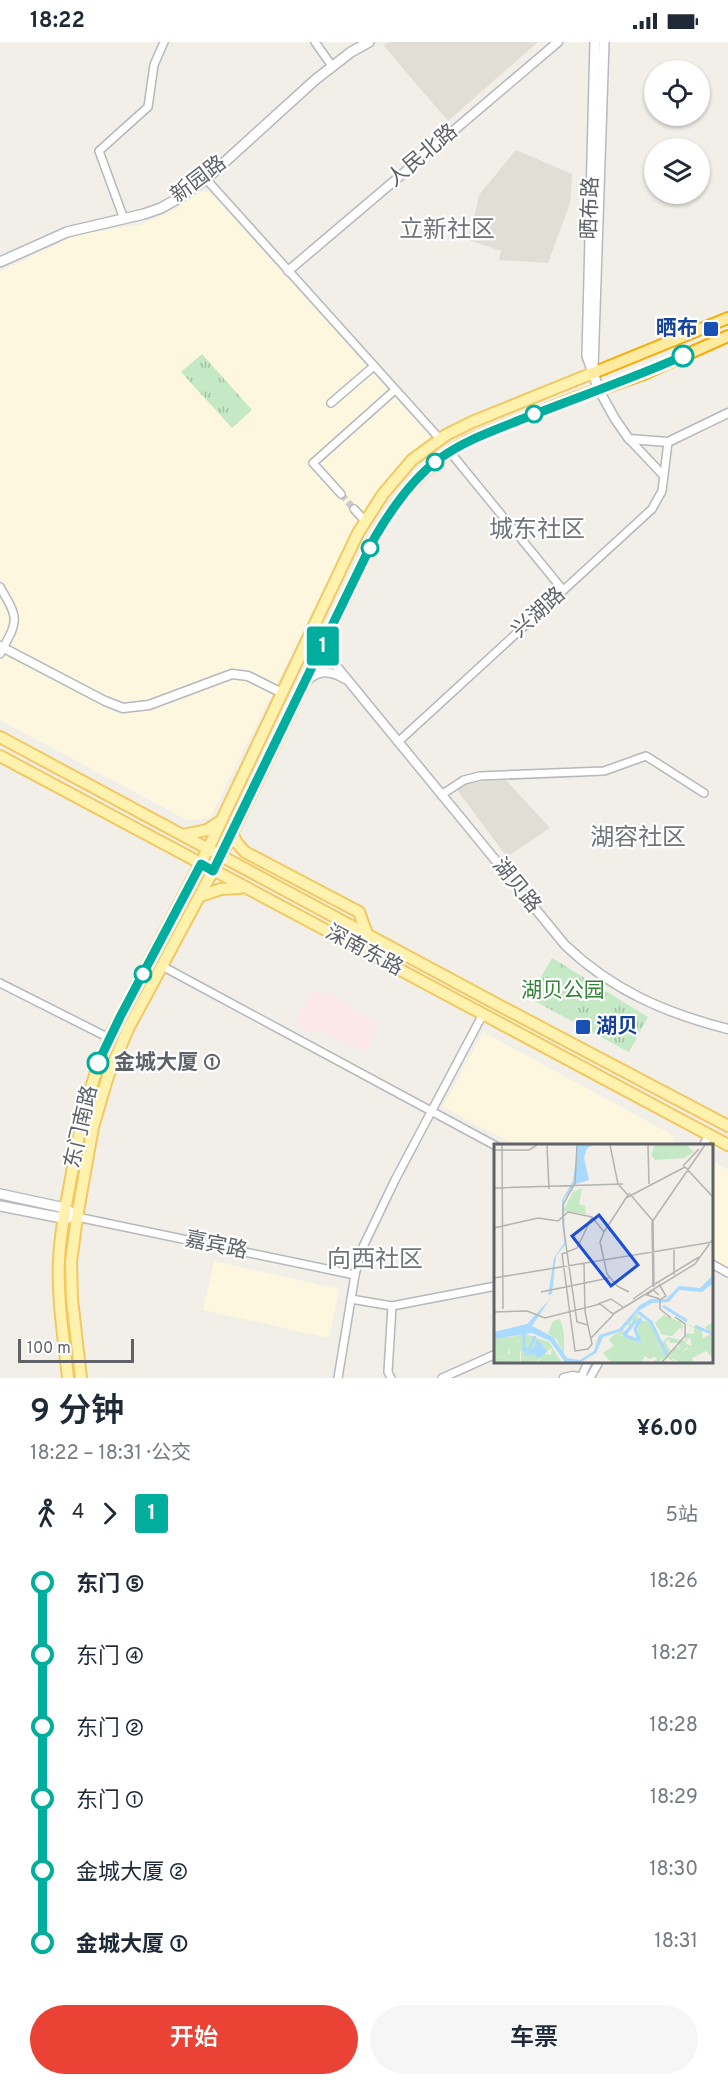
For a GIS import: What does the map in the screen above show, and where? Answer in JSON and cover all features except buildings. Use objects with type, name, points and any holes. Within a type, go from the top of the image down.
[{"type":"highway","points":[[593,373],[728,318]]},
{"type":"highway","points":[[599,390],[641,375],[728,336]]},
{"type":"main road","name":"新园路","points":[[0,262],[73,230],[161,208],[192,190],[332,66],[369,42]]},
{"type":"main road","name":"晒布路","points":[[593,373],[604,42]]},
{"type":"main road","name":"晒布路","points":[[594,44],[587,356],[599,390]]},
{"type":"main road","name":"东门南路","points":[[68,1378],[60,1300],[59,1261],[64,1213],[87,1095],[109,1038],[201,864],[365,521],[383,494],[405,468],[440,439],[465,425],[593,373]]},
{"type":"main road","name":"东门南路","points":[[81,1378],[72,1299],[71,1262],[93,1127],[108,1076],[128,1029],[221,856],[385,520],[414,482],[436,461],[450,452],[476,437],[599,390]]},
{"type":"main road","name":"深南东路","points":[[0,737],[728,1126]]},
{"type":"main road","name":"深南东路","points":[[0,756],[483,1014],[712,1140],[728,1145]]},
{"type":"main road","points":[[183,835],[207,830],[222,821]]},
{"type":"main road","points":[[232,833],[245,852],[359,912],[367,934]]},
{"type":"main road","points":[[175,851],[185,861],[189,871],[188,889]]},
{"type":"main road","points":[[200,896],[228,887],[250,891]]},
{"type":"main road","name":"嘉宾路","points":[[0,1194],[77,1217]]},
{"type":"main road","name":"嘉宾路","points":[[0,1206],[64,1213]]},
{"type":"street","points":[[124,219],[99,152],[148,107],[154,65],[164,42]]},
{"type":"street","points":[[315,42],[332,66]]},
{"type":"street","name":"人民北路","points":[[288,270],[558,42]]},
{"type":"street","points":[[206,179],[440,439]]},
{"type":"street","points":[[332,403],[374,366]]},
{"type":"street","points":[[340,494],[313,463],[395,390]]},
{"type":"street","points":[[599,390],[615,419],[629,438],[663,475]]},
{"type":"street","points":[[629,438],[668,442],[728,413]]},
{"type":"street","name":"兴湖路","points":[[398,742],[652,509],[663,491],[668,442]]},
{"type":"street","points":[[450,452],[563,590]]},
{"type":"street","points":[[354,510],[365,521]]},
{"type":"street","points":[[0,587],[15,615],[14,627],[1,649],[123,708],[149,705],[232,674],[248,676],[282,693]]},
{"type":"street","name":"湖贝路","points":[[326,641],[327,654],[398,742],[555,933],[591,968],[606,979],[652,1004],[728,1029]]},
{"type":"street","points":[[305,683],[314,675],[325,671],[350,682]]},
{"type":"street","points":[[441,795],[464,780],[480,776],[604,771],[645,756],[704,793]]},
{"type":"street","points":[[162,966],[494,1145]]},
{"type":"street","points":[[0,983],[109,1038]]},
{"type":"street","points":[[338,1378],[355,1275],[364,1242],[483,1014]]},
{"type":"street","name":"嘉宾路","points":[[77,1217],[355,1275]]},
{"type":"street","points":[[713,1265],[728,1273]]},
{"type":"street","points":[[351,1299],[392,1306],[494,1286]]},
{"type":"street","points":[[391,1378],[388,1372],[392,1306]]},
{"type":"street","points":[[442,1378],[494,1354]]},
{"type":"street","points":[[584,1378],[588,1363]]},
{"type":"street","points":[[564,1378],[584,1378],[598,1363]]},
{"type":"shaded area","points":[[390,42],[538,42],[448,121],[383,45]]},
{"type":"shaded area","points":[[516,150],[572,174],[570,203],[548,263],[499,260],[501,251],[469,240],[479,195]]},
{"type":"shaded area","points":[[200,192],[210,192],[429,435],[428,441],[403,462],[381,487],[357,522],[210,818],[187,820],[0,720],[0,272],[78,234],[140,225],[176,209]]},
{"type":"shaded area","points":[[506,780],[550,828],[507,857],[457,790],[466,784]]},
{"type":"shaded area","points":[[313,990],[323,996],[325,991],[352,1005],[350,1009],[379,1024],[365,1052],[317,1028],[313,1034],[295,1025]]},
{"type":"shaded area","points":[[483,1032],[669,1133],[675,1144],[513,1144],[443,1107]]},
{"type":"shaded area","points":[[713,1161],[728,1170],[728,1267],[713,1259]]},
{"type":"shaded area","points":[[214,1261],[339,1289],[329,1338],[203,1310]]},
{"type":"green space","points":[[202,354],[252,410],[232,428],[181,372]]},
{"type":"green space","name":"湖贝公园","points":[[552,958],[648,1017],[629,1052],[529,998]]},
{"type":"tunnel","points":[[341,494],[354,509]]},
{"type":"bus line","name":"1","points":[[98,1063],[201,864],[213,871],[375,537],[397,502],[436,461],[466,442],[585,394],[641,375],[683,356]]},
{"type":"place","name":"晒布","points":[[711,329]]},
{"type":"place","name":"湖贝","points":[[583,1027]]},
{"type":"place","name":"金城大厦 ①","points":[[98,1063]]},
{"type":"district","name":"立新社区","points":[[447,231]]},
{"type":"district","name":"城东社区","points":[[537,531]]},
{"type":"district","name":"湖容社区","points":[[638,839]]},
{"type":"district","name":"向西社区","points":[[375,1261]]}]
